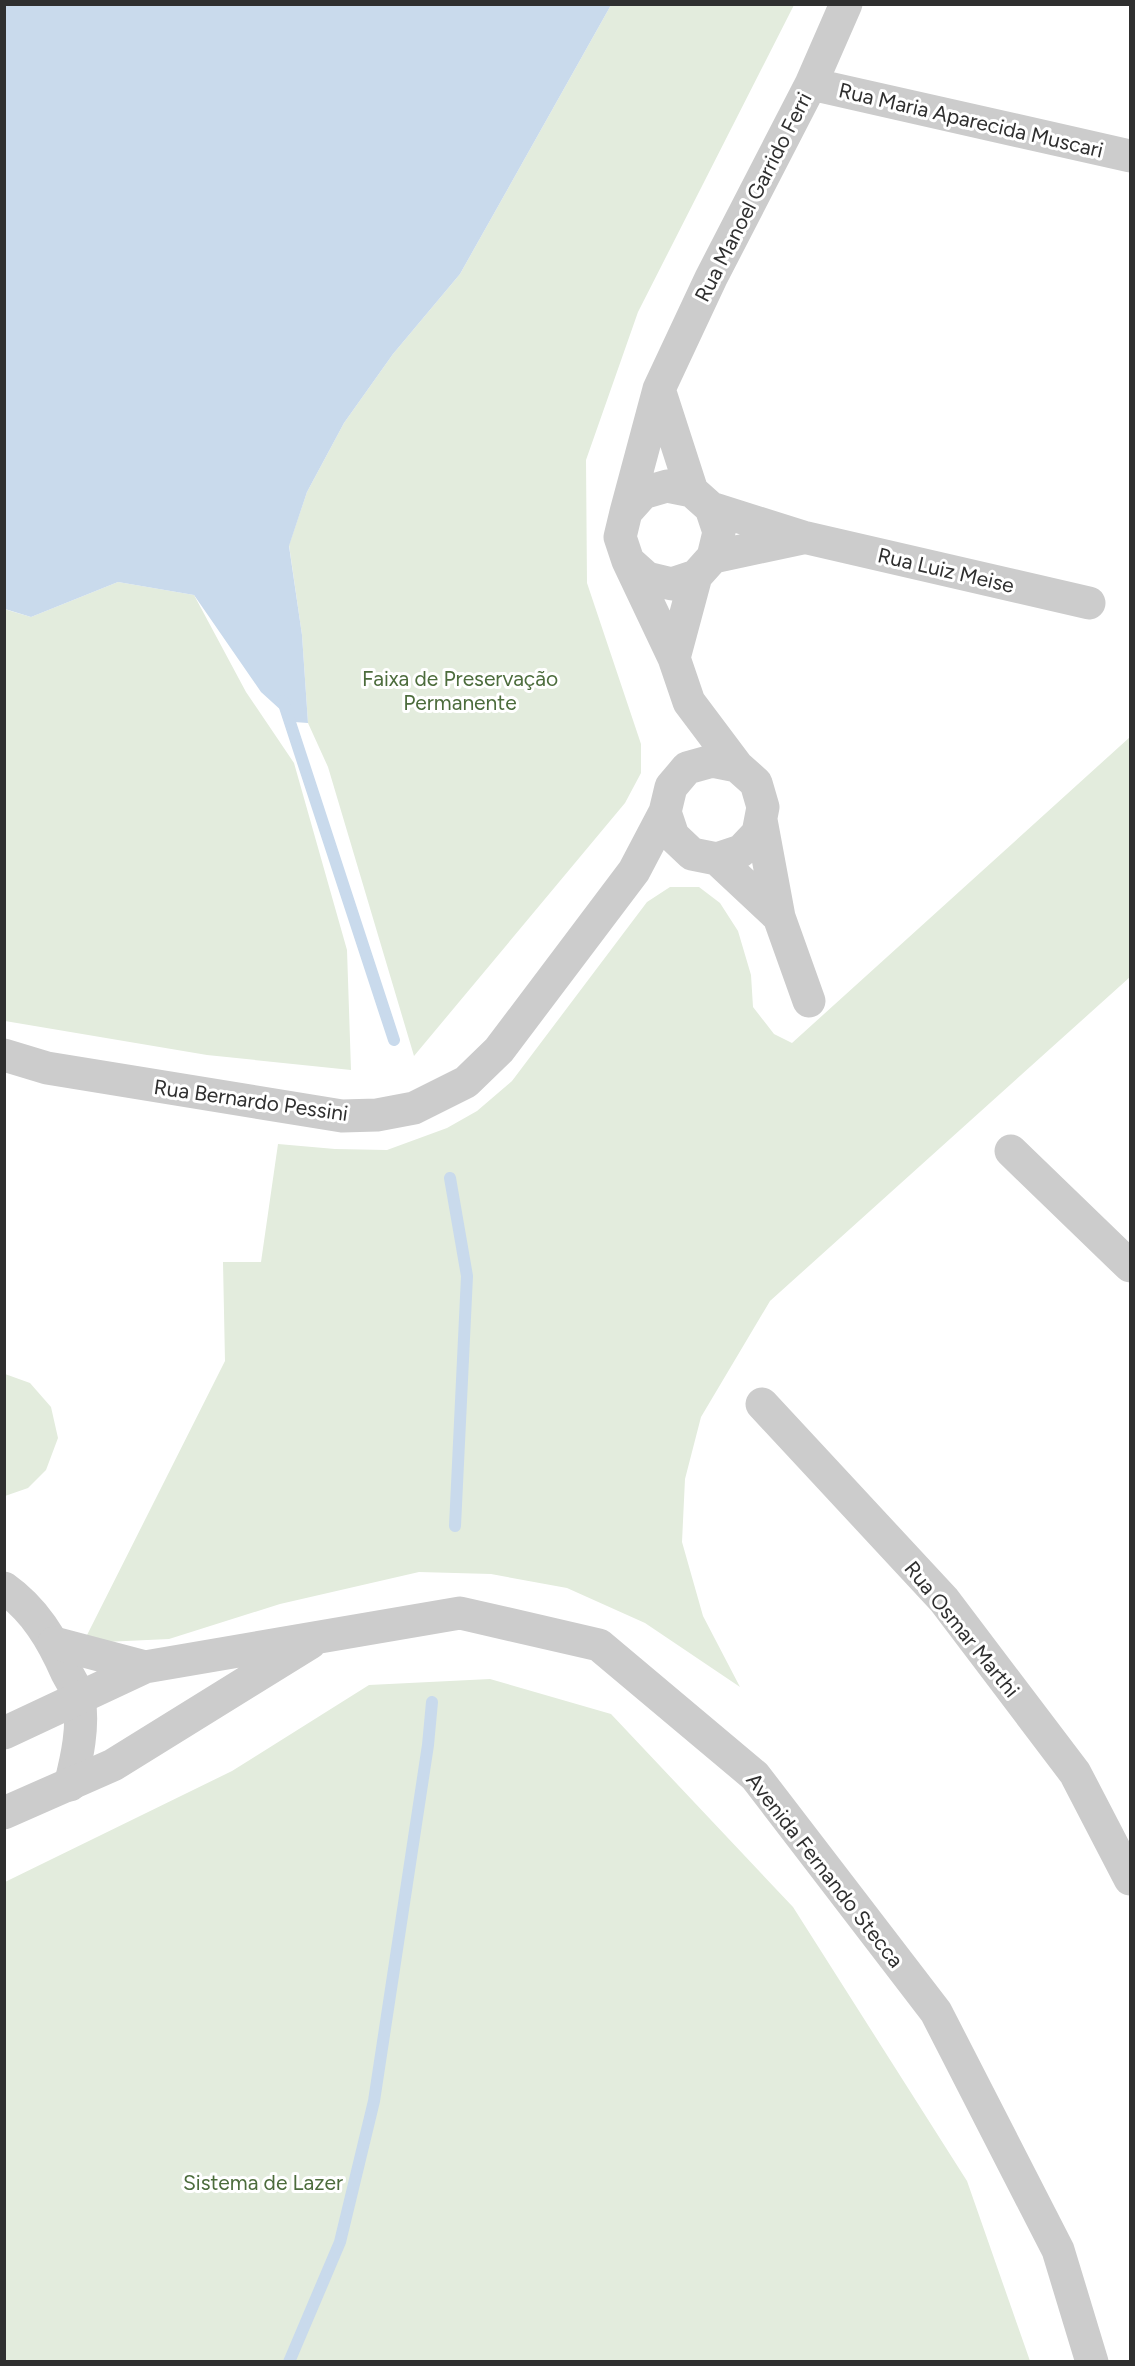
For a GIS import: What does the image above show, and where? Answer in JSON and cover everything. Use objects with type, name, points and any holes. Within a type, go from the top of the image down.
[{"type":"street","name":"Rua Manoel Garrido Ferri","points":[[809,1001],[779,917],[761,820],[764,807],[756,783],[737,766],[689,702],[674,658],[628,561],[620,537],[659,389],[711,278],[811,84],[846,4]]},
{"type":"street","name":"Rua Maria Aparecida Muscari","points":[[811,84],[1131,156]]},
{"type":"street","points":[[659,389],[701,500],[719,532],[674,658]]},
{"type":"street","points":[[626,513],[643,494],[667,486],[701,500]]},
{"type":"street","name":"Rua Luiz Meise","points":[[701,500],[803,537],[1089,603]]},
{"type":"street","name":"Rua Luiz Meise","points":[[705,567],[803,537]]},
{"type":"street","points":[[628,561],[647,578],[672,584],[705,567]]},
{"type":"street","name":"Rua Manoel Garrido Ferri","points":[[687,768],[689,702]]},
{"type":"street","points":[[665,812],[671,787],[687,768],[712,761],[737,766]]},
{"type":"street","name":"Rua Manoel Garrido Ferri","points":[[665,812],[673,836],[704,856],[779,917]]},
{"type":"street","name":"Rua Bernardo Pessini","points":[[4,1055],[47,1068],[342,1116],[377,1115],[414,1108],[466,1082],[498,1050],[634,871],[665,812]]},
{"type":"street","points":[[634,871],[704,856],[741,851],[758,833],[761,820]]},
{"type":"street","name":"Rua Bernardo Pessini","points":[[4,1079],[47,1068]]},
{"type":"street","points":[[1011,1152],[1131,1266]]},
{"type":"street","name":"Rua Osmar Marthi","points":[[762,1404],[944,1600],[1075,1773],[1131,1879]]},
{"type":"street","points":[[4,1588],[19,1598],[38,1619],[54,1643],[79,1697],[79,1747],[70,1785]]},
{"type":"street","name":"Avenida Fernando Stecca","points":[[145,1667],[460,1613],[599,1645],[755,1776],[936,2012],[1058,2250],[1092,2361]]},
{"type":"street","points":[[4,1813],[113,1765],[325,1635]]},
{"type":"street","points":[[54,1643],[145,1667]]},
{"type":"street","points":[[4,1733],[145,1667]]},
{"type":"green space","name":"Faixa de Preservação Permanente","points":[[611,5],[794,5],[638,312],[586,460],[587,583],[641,744],[641,773],[625,803],[414,1056],[328,767],[308,723],[302,635],[289,545],[307,492],[344,423],[393,354],[460,274]]},
{"type":"green space","points":[[118,582],[194,595],[246,692],[294,763],[347,950],[351,1070],[207,1055],[5,1021],[4,609],[31,617]]},
{"type":"green space","points":[[1130,737],[1130,977],[770,1301],[701,1417],[685,1479],[682,1542],[703,1616],[740,1687],[645,1623],[567,1588],[491,1574],[419,1572],[280,1604],[169,1639],[83,1643],[225,1361],[223,1262],[261,1262],[278,1144],[335,1149],[387,1150],[447,1128],[477,1111],[512,1081],[647,902],[670,887],[699,887],[720,903],[738,931],[751,975],[753,1007],[774,1034],[792,1043]]},
{"type":"green space","points":[[5,1374],[30,1383],[51,1407],[58,1438],[46,1470],[28,1488],[5,1496]]},
{"type":"green space","name":"Sistema de Lazer","points":[[490,1679],[611,1714],[793,1907],[967,2181],[1030,2361],[5,2361],[5,1882],[232,1771],[369,1685]]},
{"type":"water","points":[[4,5],[611,5],[460,274],[393,354],[344,423],[307,492],[289,546],[302,635],[308,723],[294,722],[261,692],[194,595],[118,582],[31,617],[5,609]]},
{"type":"waterway","points":[[283,701],[394,1040]]},
{"type":"waterway","points":[[450,1178],[467,1276],[455,1526]]},
{"type":"waterway","points":[[289,2362],[340,2242],[374,2101],[428,1745],[432,1702]]}]
